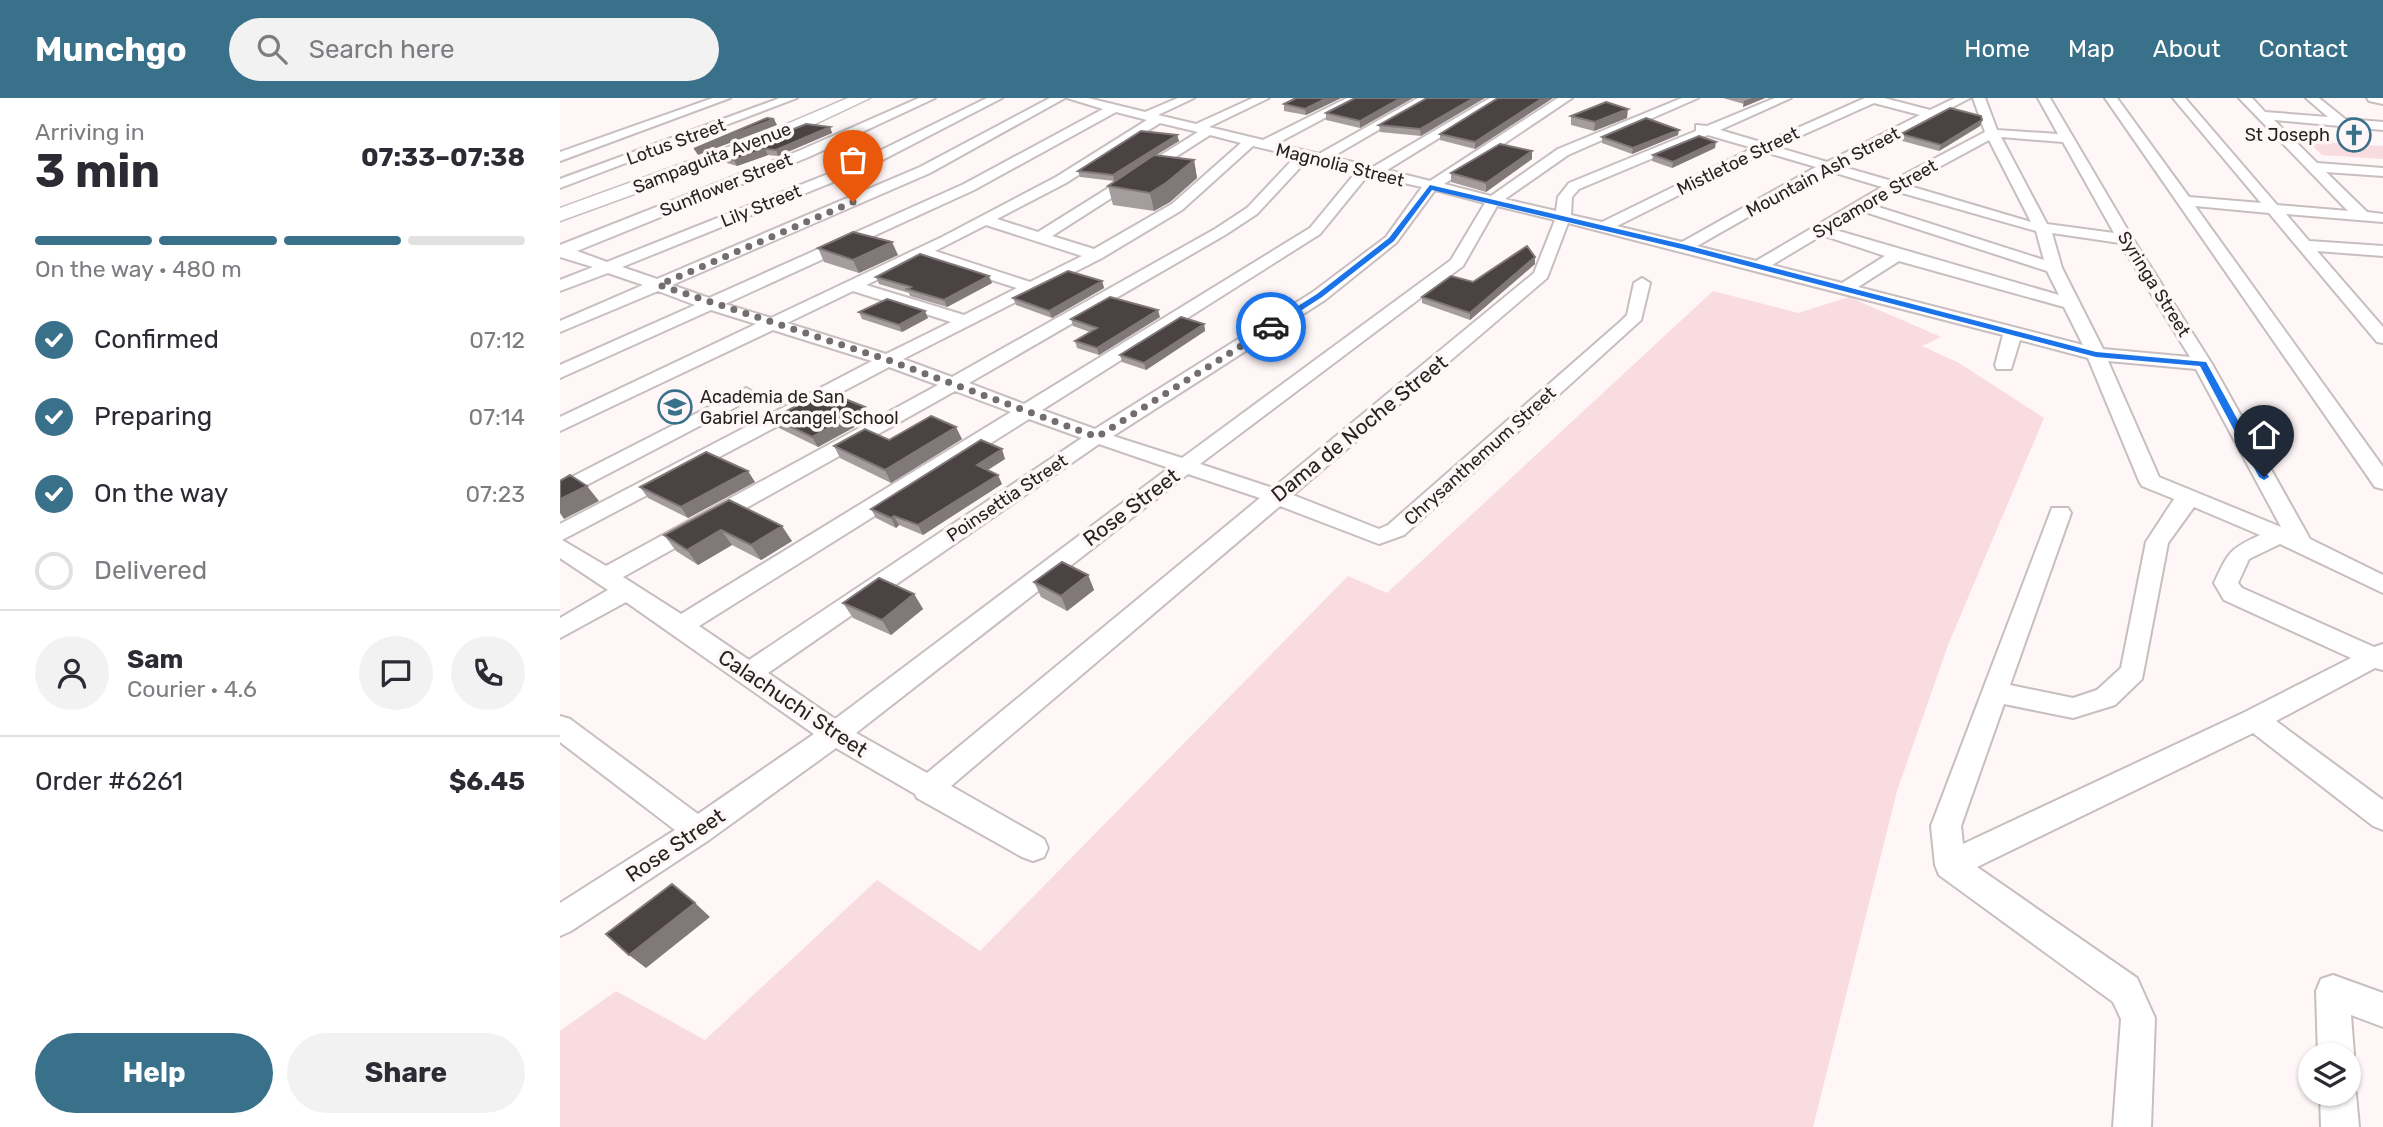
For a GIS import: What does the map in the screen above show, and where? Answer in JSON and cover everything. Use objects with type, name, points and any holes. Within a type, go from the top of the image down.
[{"type":"main road","name":"Sampaguita Avenue","points":[[560,215],[768,139],[862,98]]},
{"type":"street","points":[[560,157],[724,98]]},
{"type":"street","name":"Lotus Street","points":[[560,184],[790,98]]},
{"type":"street","name":"Sunflower Street","points":[[561,251],[807,153],[929,98]]},
{"type":"street","name":"Lily Street","points":[[560,286],[858,167],[996,98]]},
{"type":"street","points":[[560,327],[926,170],[1059,98]]},
{"type":"street","name":"Magnolia Street","points":[[1073,98],[1112,104],[1152,118],[1311,158],[1684,247],[1971,319],[2096,354],[2203,364]]},
{"type":"street","points":[[560,425],[921,253],[1061,180],[1152,118],[1188,98]]},
{"type":"street","points":[[1041,237],[1202,130],[1263,98]]},
{"type":"street","points":[[561,546],[888,360],[1096,255],[1177,208],[1256,144],[1356,98]]},
{"type":"street","points":[[560,629],[616,583],[951,386],[1144,277],[1252,211],[1311,158],[1427,98]]},
{"type":"street","points":[[681,626],[1308,236],[1369,172],[1498,98]]},
{"type":"street","name":"Poinsettia Street","points":[[747,675],[1097,437],[1319,296],[1391,240],[1430,187],[1566,98]]},
{"type":"street","name":"Dama de Noche Street","points":[[927,790],[1541,275],[1563,218],[1565,197],[1574,186],[1785,98]]},
{"type":"street","points":[[1873,98],[1933,115]]},
{"type":"street","name":"Mistletoe Street","points":[[1602,228],[1763,148],[1873,98]]},
{"type":"street","name":"Mountain Ash Street","points":[[1684,247],[1827,167],[1964,98]]},
{"type":"street","points":[[1979,98],[1992,134],[2043,230],[2053,268],[2096,354],[2150,481],[2290,540],[2383,584]]},
{"type":"street","name":"Syringa Street","points":[[2045,98],[2125,239],[2203,364],[2290,540]]},
{"type":"street","points":[[2111,98],[2383,482]]},
{"type":"street","points":[[2179,98],[2383,338]]},
{"type":"street","points":[[2245,98],[2362,216]]},
{"type":"street","points":[[2312,98],[2340,121]]},
{"type":"street","points":[[2373,98],[2383,100]]},
{"type":"street","points":[[1676,103],[1707,130],[1763,148],[2043,230],[2125,239]]},
{"type":"street","name":"Rose Street","points":[[560,921],[698,831],[835,734],[1186,465],[1457,263],[1493,201],[1563,152],[1676,103]]},
{"type":"street","points":[[560,372],[969,187],[1112,104]]},
{"type":"street","points":[[2262,116],[2383,126]]},
{"type":"street","points":[[1992,134],[2070,139]]},
{"type":"street","name":"Sycamore Street","points":[[1759,266],[1863,207],[1892,187],[1992,134]]},
{"type":"street","points":[[2314,167],[2383,172]]},
{"type":"street","points":[[2182,201],[2383,218]]},
{"type":"street","points":[[1863,207],[2053,268]]},
{"type":"street","points":[[984,220],[1096,255]]},
{"type":"street","points":[[1821,230],[1897,255],[2070,303]]},
{"type":"street","points":[[2304,245],[2383,251]]},
{"type":"street","name":"Chrysanthemum Street","points":[[561,251],[712,305],[888,360],[951,386],[1276,496],[1378,537],[1396,530],[1628,325],[1635,316],[1642,283]]},
{"type":"street","points":[[921,253],[1033,288]]},
{"type":"street","points":[[1846,288],[1897,255]]},
{"type":"street","points":[[1971,319],[2021,257]]},
{"type":"street","points":[[853,286],[967,321]]},
{"type":"street","points":[[2004,365],[2013,332]]},
{"type":"street","points":[[560,492],[746,394]]},
{"type":"street","points":[[1997,693],[2073,708],[2106,698],[2133,673],[2157,542],[2182,509],[2186,497]]},
{"type":"street","points":[[2060,513],[1997,693],[1946,826],[1950,865],[2125,990],[2138,1018],[2132,1127]]},
{"type":"street","points":[[2290,540],[2240,554],[2226,583],[2233,594],[2379,658]]},
{"type":"street","name":"Calachuchi Street","points":[[561,546],[835,734],[927,790],[1033,848]]},
{"type":"street","points":[[1950,865],[2379,658]]},
{"type":"street","points":[[2255,720],[2383,817]]},
{"type":"street","points":[[560,727],[698,831]]},
{"type":"street","points":[[2335,1043],[2333,991],[2383,1010]]},
{"type":"street","points":[[2339,1106],[2340,1127]]},
{"type":"shaded area","points":[[2308,141],[2383,146],[2383,159],[2322,155]]},
{"type":"shaded area","points":[[1713,291],[1798,313],[1849,297],[1941,337],[1922,346],[1959,363],[2044,418],[1948,645],[1897,791],[1813,1127],[560,1127],[560,1031],[616,991],[705,1040],[877,880],[980,951],[1348,576],[1387,593]]},
{"type":"building","points":[[1296,98],[1327,98],[1305,109],[1284,104]]},
{"type":"building","points":[[1355,98],[1401,98],[1360,121],[1326,113]]},
{"type":"building","points":[[1427,98],[1474,98],[1420,129],[1379,125]]},
{"type":"building","points":[[1498,98],[1543,98],[1475,142],[1440,134]]},
{"type":"building","points":[[1606,102],[1628,109],[1595,122],[1571,116]]},
{"type":"building","points":[[1950,108],[1981,116],[1982,120],[1941,145],[1901,134]]},
{"type":"building","points":[[767,118],[774,119],[694,149]]},
{"type":"building","points":[[1646,118],[1679,130],[1633,148],[1602,137]]},
{"type":"building","points":[[806,124],[830,127],[776,150],[765,149],[734,160],[724,157]]},
{"type":"building","points":[[1141,131],[1177,135],[1113,175],[1078,171]]},
{"type":"building","points":[[1699,136],[1716,142],[1673,162],[1653,155]]},
{"type":"building","points":[[1500,144],[1532,151],[1486,183],[1451,173]]},
{"type":"building","points":[[1154,155],[1194,160],[1150,193],[1108,186]]},
{"type":"building","points":[[853,232],[892,242],[853,260],[818,248]]},
{"type":"building","points":[[1527,246],[1535,257],[1470,313],[1422,297],[1451,276],[1473,282]]},
{"type":"building","points":[[920,254],[989,276],[944,300],[876,277]]},
{"type":"building","points":[[1068,271],[1102,281],[1049,311],[1013,298]]},
{"type":"building","points":[[1110,297],[1158,310],[1097,348],[1075,341],[1097,328],[1071,319]]},
{"type":"building","points":[[887,299],[925,311],[899,325],[859,312]]},
{"type":"building","points":[[1181,317],[1204,324],[1144,363],[1120,355]]},
{"type":"building","points":[[825,391],[865,407],[812,437],[773,418]]},
{"type":"building","points":[[931,416],[956,427],[885,470],[834,446],[865,429],[889,440]]},
{"type":"building","points":[[981,440],[1002,449],[977,465],[998,475],[918,525],[871,509]]},
{"type":"building","points":[[706,452],[748,471],[681,507],[640,487]]},
{"type":"building","points":[[570,475],[587,486],[560,499],[560,481]]},
{"type":"building","points":[[729,500],[782,526],[751,545],[721,530],[687,550],[664,535]]},
{"type":"building","points":[[1062,562],[1088,575],[1061,596],[1034,582]]},
{"type":"building","points":[[879,578],[914,594],[882,620],[843,603]]},
{"type":"building","points":[[672,884],[695,903],[629,955],[606,934]]},
{"type":"way so far","points":[[853,202],[659,285],[888,360],[951,386],[1097,437],[1271,327]]},
{"type":"place","name":"St Joseph","points":[[2354,135]]},
{"type":"place","name":"Academia de San Gabriel Arcangel School","points":[[675,407]]},
{"type":"route","points":[[1271,327],[1319,296],[1391,240],[1430,187],[1684,247],[1971,319],[2096,354],[2203,364],[2264,477]]}]
